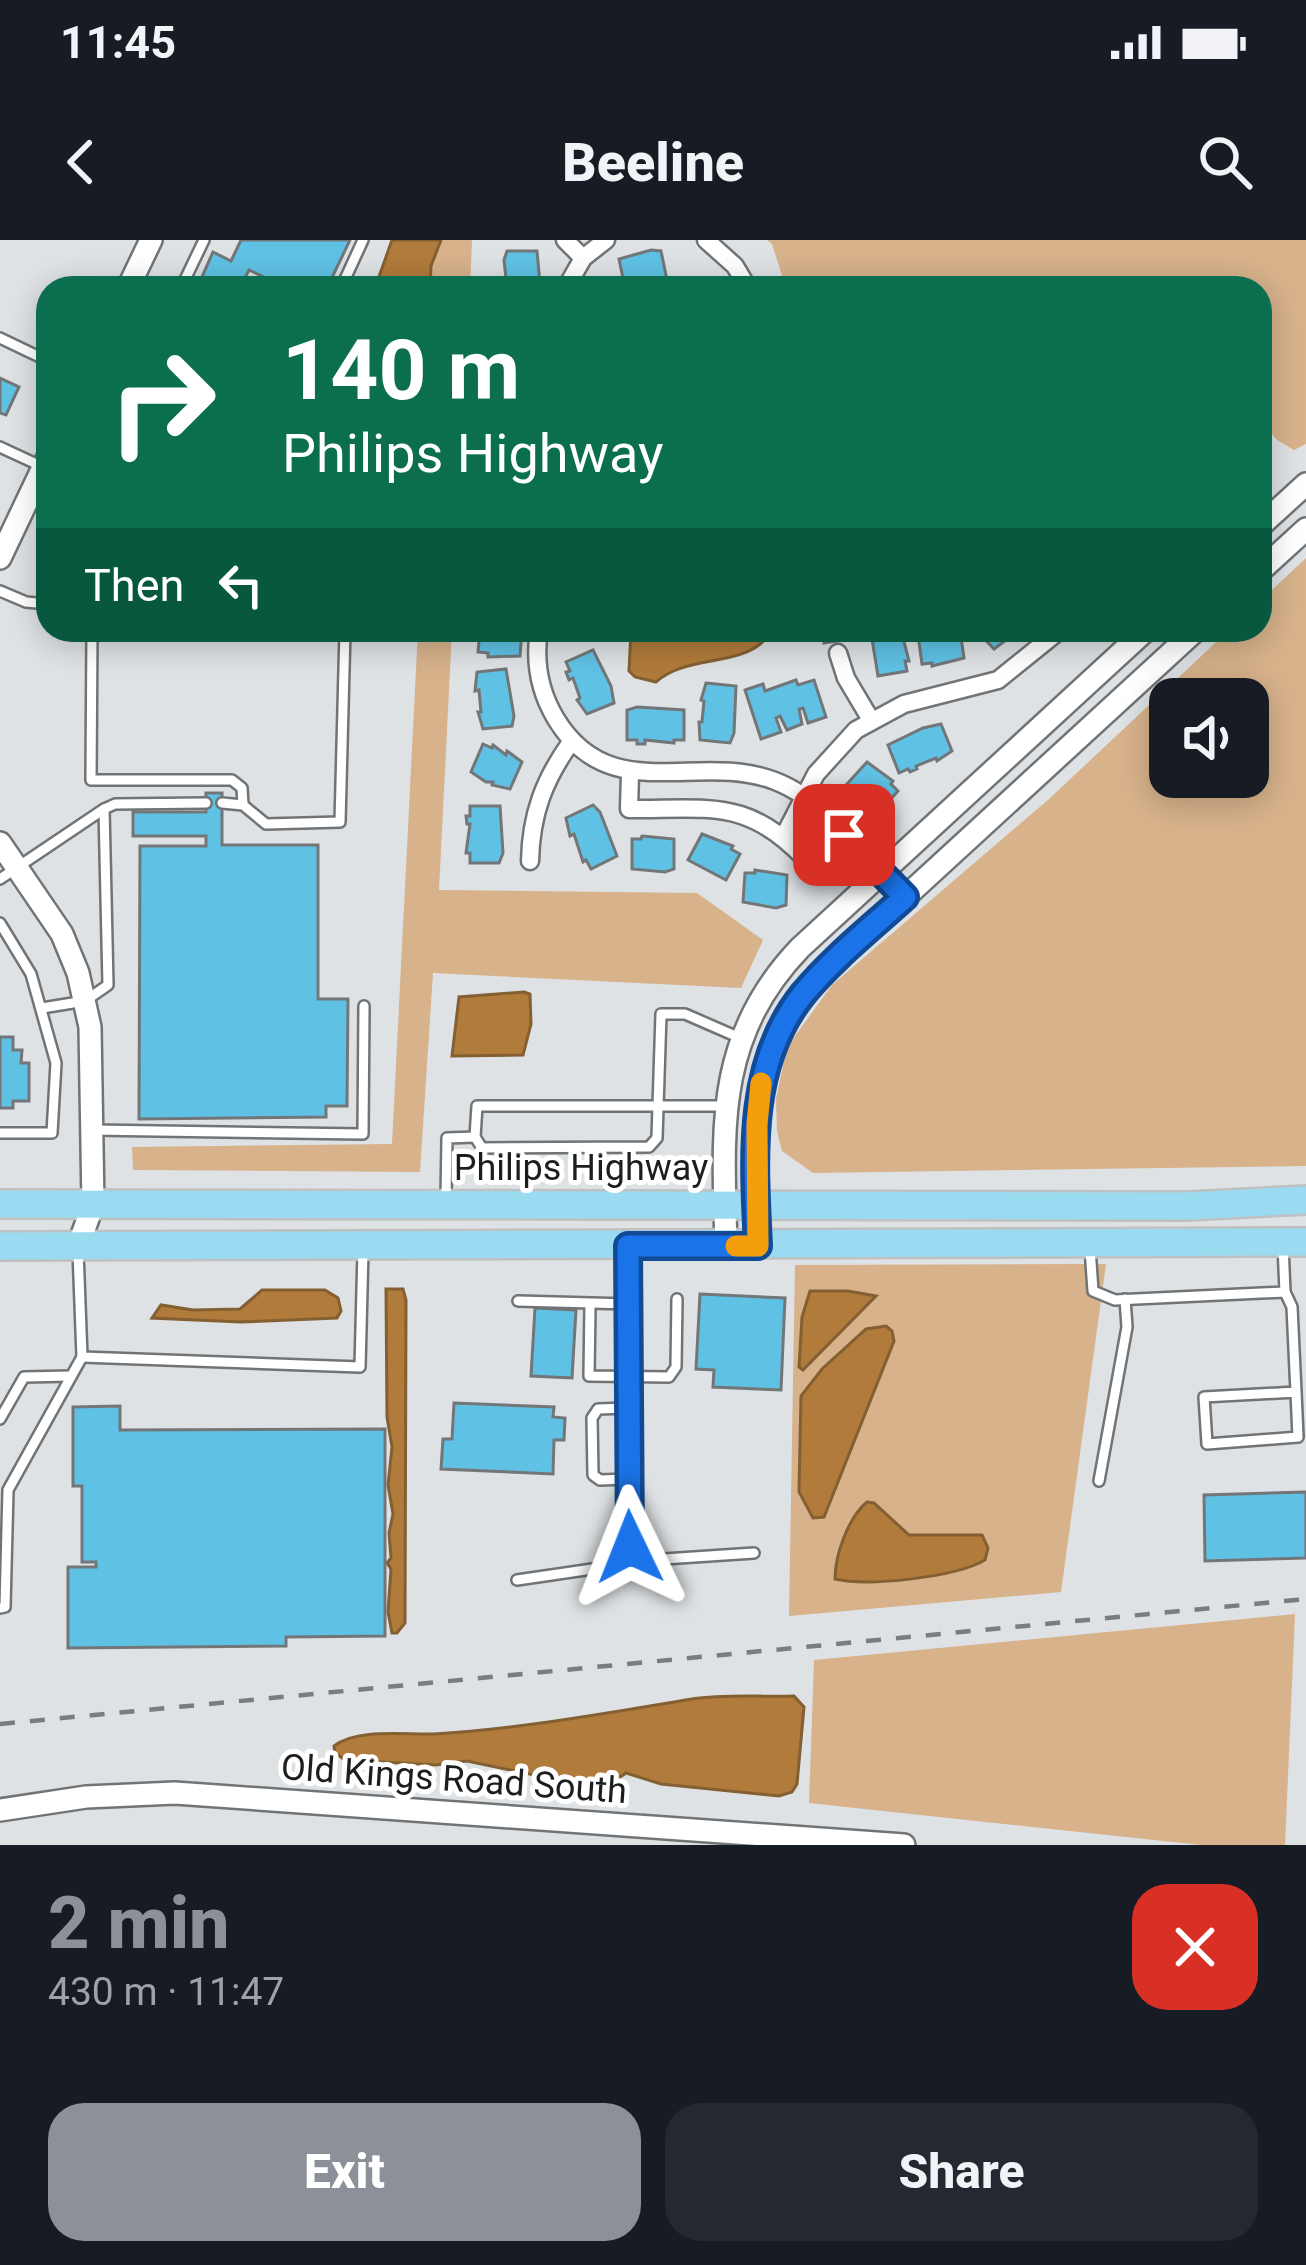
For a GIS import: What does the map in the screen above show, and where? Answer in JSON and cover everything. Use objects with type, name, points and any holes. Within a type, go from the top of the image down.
[{"type":"main road","name":"Philips Highway","points":[[0,1204],[1188,1206],[1306,1200]]},
{"type":"main road","points":[[1090,1242],[1107,1223],[1159,1218],[1188,1206]]},
{"type":"main road","points":[[0,1246],[1295,1243]]},
{"type":"street","points":[[134,276],[151,240]]},
{"type":"street","points":[[565,240],[583,258]]},
{"type":"street","points":[[573,276],[583,258],[606,240]]},
{"type":"street","points":[[706,240],[741,276]]},
{"type":"street","points":[[3,546],[36,480]]},
{"type":"street","points":[[1272,515],[1306,484]]},
{"type":"street","points":[[1272,560],[1306,529]]},
{"type":"street","points":[[537,642],[541,688],[572,742],[630,773],[740,773],[781,783],[817,807],[905,897]]},
{"type":"street","points":[[784,836],[834,751],[871,719],[934,694],[998,680],[1045,642]]},
{"type":"street","points":[[726,1246],[725,1106],[740,1038],[759,998],[783,966],[1134,642]]},
{"type":"street","points":[[758,1246],[759,1091],[770,1050],[807,989],[1183,642]]},
{"type":"street","points":[[838,653],[846,678],[871,719]]},
{"type":"street","points":[[530,861],[538,799],[554,765],[572,742]]},
{"type":"street","points":[[630,773],[629,809],[740,813],[784,836],[814,868]]},
{"type":"street","points":[[0,843],[9,873],[62,934],[85,1001],[92,1047],[92,1204],[78,1246]]},
{"type":"street","points":[[740,1038],[770,1050]]},
{"type":"street","points":[[628,1246],[629,1510]]},
{"type":"street","name":"Old Kings Road South","points":[[0,1810],[86,1797],[176,1793],[665,1836],[904,1845]]},
{"type":"lane","points":[[187,276],[204,240]]},
{"type":"lane","points":[[346,276],[363,240]]},
{"type":"lane","points":[[0,338],[36,355]]},
{"type":"lane","points":[[0,447],[36,459]]},
{"type":"lane","points":[[0,592],[36,603]]},
{"type":"lane","points":[[92,642],[92,781],[232,780],[242,788],[242,805]]},
{"type":"lane","points":[[222,803],[242,805],[266,824],[340,822],[345,642]]},
{"type":"lane","points":[[9,873],[115,804],[206,803]]},
{"type":"lane","points":[[41,1008],[85,1001],[108,985],[104,809]]},
{"type":"lane","points":[[0,923],[32,974],[56,1063],[52,1133],[0,1133]]},
{"type":"lane","points":[[92,1130],[363,1135],[364,1006]]},
{"type":"lane","points":[[725,1106],[659,1105],[477,1106],[475,1137],[482,1148],[649,1147],[657,1138],[659,1105],[661,1014],[685,1014],[740,1038]]},
{"type":"lane","points":[[446,1204],[447,1138],[475,1137]]},
{"type":"lane","points":[[1090,1242],[1094,1291],[1115,1300],[1285,1292]]},
{"type":"lane","points":[[1295,1243],[1285,1292],[1292,1307],[1296,1393],[1298,1437],[1207,1444],[1204,1397],[1296,1393]]},
{"type":"lane","points":[[0,1607],[5,1607],[8,1490],[82,1357],[78,1246]]},
{"type":"lane","points":[[82,1357],[360,1366],[363,1246]]},
{"type":"lane","points":[[590,1305],[590,1376],[668,1377],[676,1366],[677,1299]]},
{"type":"lane","points":[[1099,1481],[1127,1327],[1125,1299]]},
{"type":"lane","points":[[518,1300],[628,1304]]},
{"type":"lane","points":[[0,1419],[24,1377],[71,1376]]},
{"type":"lane","points":[[628,1408],[598,1409],[592,1418],[593,1475],[600,1480],[628,1479]]},
{"type":"lane","points":[[517,1580],[626,1560],[629,1510]]},
{"type":"lane","points":[[630,1547],[664,1559],[754,1552]]},
{"type":"shaded area","points":[[392,240],[441,240],[431,276],[379,276]]},
{"type":"shaded area","points":[[441,240],[472,240],[470,276],[431,276]]},
{"type":"shaded area","points":[[767,240],[1306,240],[1306,444],[1294,450],[1272,434],[1272,276],[782,276]]},
{"type":"shaded area","points":[[1306,558],[1306,1166],[813,1173],[782,1151],[776,1099],[787,1047],[832,985],[1049,799],[1149,705],[1149,798],[1269,798],[1269,678],[1178,678],[1216,642],[1272,642],[1272,590]]},
{"type":"shaded area","points":[[417,642],[451,642],[439,890],[697,893],[763,940],[741,988],[433,973],[420,1172],[133,1170],[132,1147],[392,1144]]},
{"type":"shaded area","points":[[630,642],[762,642],[749,651],[685,667],[656,682],[629,671]]},
{"type":"shaded area","points":[[530,994],[531,1024],[523,1055],[452,1056],[459,997]]},
{"type":"shaded area","points":[[1106,1264],[1061,1592],[789,1616],[795,1265]],"holes":[[[874,1503],[909,1535],[985,1560],[933,1577],[840,1582]]]},
{"type":"shaded area","points":[[386,1289],[403,1289],[406,1300],[405,1623],[397,1633],[392,1633],[388,1612],[393,1514],[388,1485],[392,1447],[387,1417]]},
{"type":"shaded area","points":[[262,1290],[325,1290],[338,1298],[341,1311],[337,1318],[241,1322],[152,1318],[161,1305],[240,1309]]},
{"type":"shaded area","points":[[810,1291],[876,1296],[803,1370],[799,1367],[802,1317]]},
{"type":"shaded area","points":[[886,1326],[894,1341],[824,1517],[813,1518],[799,1492],[801,1396],[822,1369],[866,1329]]},
{"type":"shaded area","points":[[867,1502],[909,1535],[982,1535],[988,1548],[985,1560],[912,1579],[835,1579],[844,1537]]},
{"type":"shaded area","points":[[1295,1614],[1285,1845],[1201,1845],[809,1803],[814,1660]]},
{"type":"shaded area","points":[[794,1696],[804,1707],[797,1784],[792,1792],[779,1796],[661,1784],[626,1773],[616,1780],[558,1780],[467,1761],[436,1765],[345,1760],[334,1746],[368,1735],[498,1728],[704,1697]]},
{"type":"building","points":[[241,240],[350,240],[333,276],[262,276],[249,270],[246,276],[202,276],[213,252],[231,261]]},
{"type":"building","points":[[507,251],[537,251],[539,276],[506,276]]},
{"type":"building","points":[[661,251],[666,276],[623,276],[619,259]]},
{"type":"building","points":[[0,378],[19,387],[6,415],[0,413]]},
{"type":"building","points":[[479,642],[521,642],[520,656],[488,657],[478,652]]},
{"type":"building","points":[[872,642],[904,642],[907,671],[878,676]]},
{"type":"building","points":[[919,642],[962,642],[964,658],[922,664]]},
{"type":"building","points":[[593,650],[614,703],[587,714],[577,700],[566,662]]},
{"type":"building","points":[[506,669],[512,726],[483,729],[479,690],[475,691],[477,672]]},
{"type":"building","points":[[796,680],[798,685],[814,680],[826,717],[808,723],[803,708],[799,709],[802,724],[787,730],[780,716],[776,718],[781,732],[761,739],[745,690],[763,684],[765,691]]},
{"type":"building","points":[[706,683],[736,686],[730,743],[700,740]]},
{"type":"building","points":[[627,710],[684,710],[684,740],[637,744],[637,740],[627,740]]},
{"type":"building","points":[[941,724],[952,751],[899,773],[888,745]]},
{"type":"building","points":[[483,744],[506,755],[507,751],[522,762],[510,789],[471,772]]},
{"type":"building","points":[[867,762],[893,781],[898,791],[878,813],[847,784]]},
{"type":"building","points":[[206,793],[222,793],[222,845],[318,845],[318,999],[348,999],[347,1106],[326,1106],[326,1117],[139,1119],[140,846],[206,846],[206,836],[133,836],[133,812],[206,812]]},
{"type":"building","points":[[593,805],[617,856],[591,869],[583,862],[574,834],[570,836],[566,818]]},
{"type":"building","points":[[470,806],[500,806],[503,853],[499,863],[470,863],[466,816],[470,816]]},
{"type":"building","points":[[702,834],[733,846],[740,854],[726,880],[688,860]]},
{"type":"building","points":[[632,839],[674,839],[674,869],[632,869]]},
{"type":"building","points":[[745,873],[787,875],[786,905],[776,908],[743,902]]},
{"type":"building","points":[[0,1037],[13,1037],[13,1050],[22,1050],[21,1063],[29,1063],[29,1101],[13,1101],[13,1108],[0,1108]]},
{"type":"building","points":[[700,1294],[785,1298],[781,1390],[713,1387],[714,1370],[696,1369]]},
{"type":"building","points":[[535,1308],[576,1310],[572,1378],[531,1376]]},
{"type":"building","points":[[454,1403],[554,1407],[553,1417],[565,1418],[564,1440],[554,1440],[553,1474],[441,1469],[443,1439],[452,1439]]},
{"type":"building","points":[[120,1406],[120,1430],[385,1429],[385,1636],[286,1637],[286,1646],[68,1648],[68,1567],[96,1567],[96,1562],[82,1562],[82,1486],[73,1486],[73,1407]]},
{"type":"building","points":[[1306,1492],[1306,1558],[1205,1561],[1204,1495]]},
{"type":"railway","points":[[0,1724],[1306,1599]]},
{"type":"slow traffic","points":[[736,1246],[758,1246],[761,1083]]},
{"type":"route","points":[[630,1547],[628,1246],[758,1246],[759,1091],[770,1050],[807,989],[905,897],[844,835]]}]
